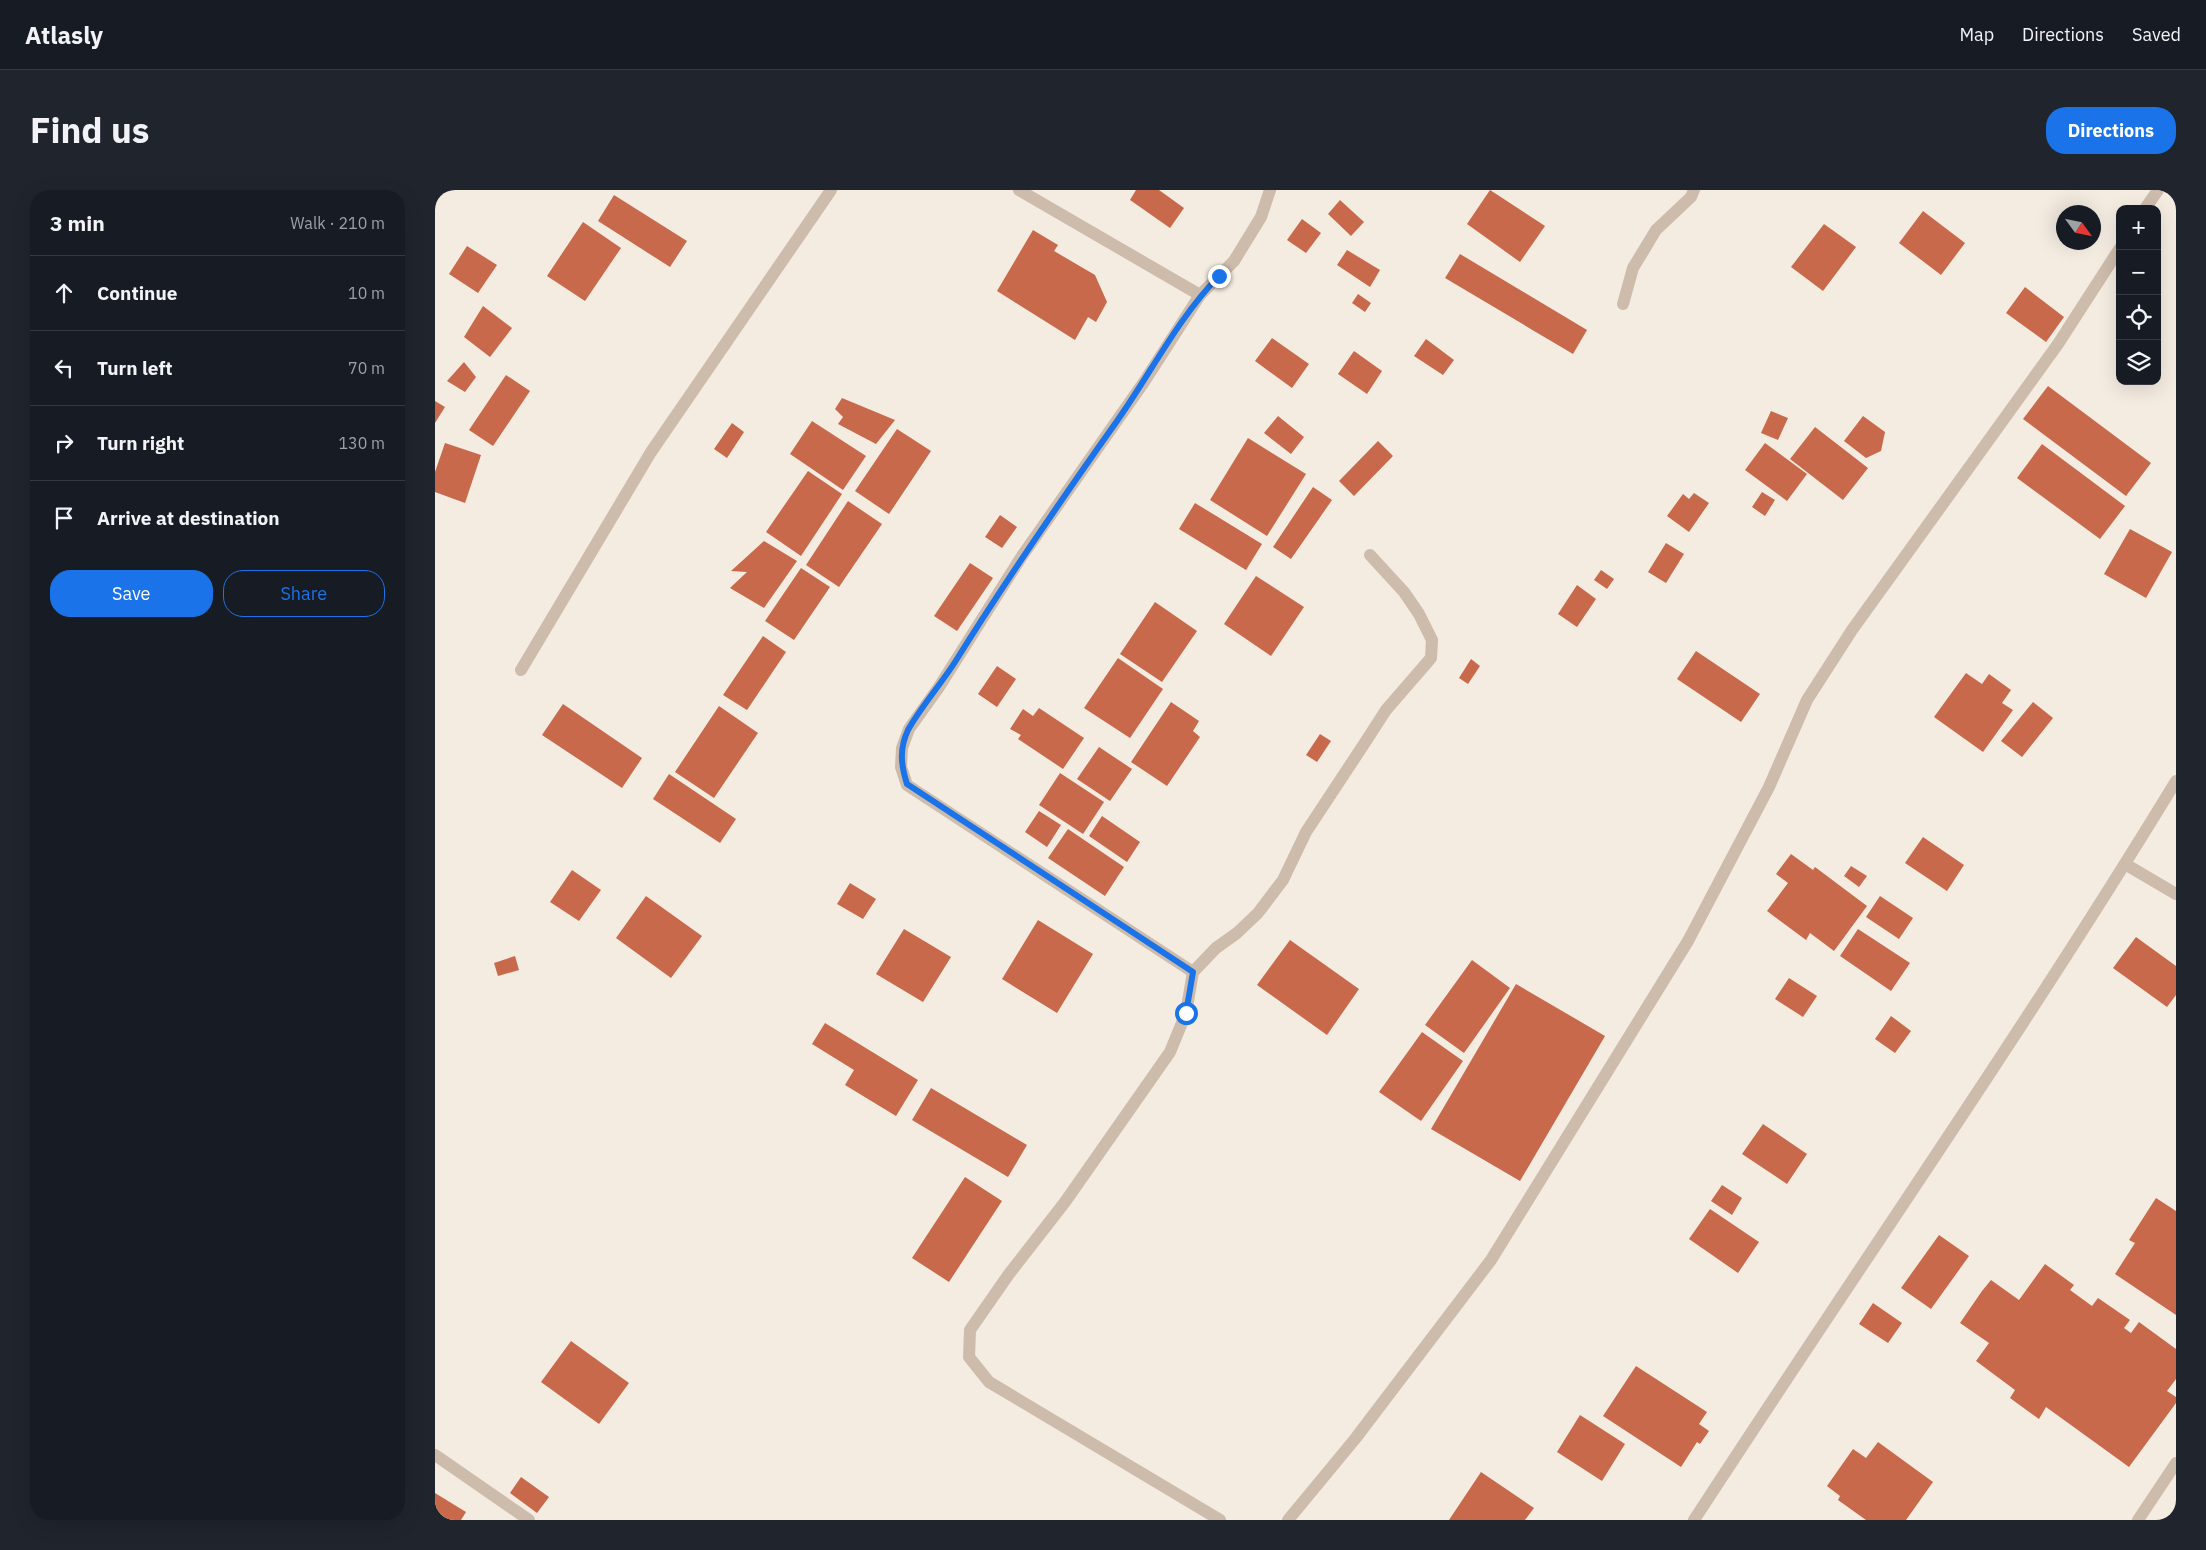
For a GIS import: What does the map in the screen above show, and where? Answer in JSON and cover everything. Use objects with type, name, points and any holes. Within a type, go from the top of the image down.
[{"type":"street","points":[[521,670],[651,452],[831,190]]},
{"type":"street","points":[[1019,190],[1200,295]]},
{"type":"street","points":[[1193,972],[907,784],[901,768],[901,748],[909,729],[939,687],[1022,556],[1144,382],[1200,295],[1234,260],[1261,217],[1271,190]]},
{"type":"street","points":[[1623,304],[1633,268],[1656,230],[1691,197],[1694,190]]},
{"type":"street","points":[[2148,205],[2157,190]]},
{"type":"street","points":[[1288,1520],[1355,1439],[1491,1260],[1688,941],[1769,787],[1807,700],[1852,630],[2058,344],[2119,250]]},
{"type":"street","points":[[1220,1520],[989,1382],[969,1357],[970,1330],[1009,1274],[1071,1194],[1170,1052],[1186,1013],[1193,972],[1216,948],[1237,933],[1258,913],[1283,880],[1306,832],[1386,710],[1431,658],[1432,640],[1419,614],[1404,592],[1370,555]]},
{"type":"street","points":[[1694,1520],[1784,1382],[1927,1171],[2125,864],[2176,781]]},
{"type":"street","points":[[2125,864],[2176,894]]},
{"type":"street","points":[[435,1454],[529,1520]]},
{"type":"street","points":[[2138,1520],[2176,1464]]},
{"type":"building","points":[[1136,190],[1159,190],[1184,208],[1170,228],[1130,200]]},
{"type":"building","points":[[1490,190],[1545,226],[1520,262],[1467,224]]},
{"type":"building","points":[[614,195],[687,241],[670,267],[598,221]]},
{"type":"building","points":[[1340,200],[1364,222],[1351,236],[1328,214]]},
{"type":"building","points":[[1923,211],[1965,243],[1941,275],[1899,243]]},
{"type":"building","points":[[1302,219],[1321,233],[1306,253],[1287,240]]},
{"type":"building","points":[[583,222],[621,248],[585,301],[547,276]]},
{"type":"building","points":[[1824,224],[1856,247],[1823,291],[1791,267]]},
{"type":"building","points":[[1033,230],[1058,245],[1054,251],[1095,275],[1107,302],[1096,322],[1088,317],[1075,340],[997,291]]},
{"type":"building","points":[[467,246],[497,265],[478,293],[449,274]]},
{"type":"building","points":[[1347,250],[1380,270],[1370,287],[1337,265]]},
{"type":"building","points":[[1460,254],[1587,330],[1573,354],[1445,278]]},
{"type":"building","points":[[2025,287],[2064,317],[2046,342],[2006,313]]},
{"type":"building","points":[[1358,294],[1371,303],[1365,312],[1352,303]]},
{"type":"building","points":[[483,306],[512,328],[490,357],[464,337]]},
{"type":"building","points":[[1272,338],[1309,364],[1292,388],[1255,361]]},
{"type":"building","points":[[1426,339],[1454,360],[1443,375],[1414,356]]},
{"type":"building","points":[[1354,351],[1382,371],[1367,394],[1338,374]]},
{"type":"building","points":[[464,362],[476,377],[465,392],[447,381]]},
{"type":"building","points":[[506,375],[530,391],[493,446],[469,430]]},
{"type":"building","points":[[2048,386],[2151,463],[2126,496],[2023,419]]},
{"type":"building","points":[[842,398],[895,420],[876,444],[838,424],[843,417],[835,409]]},
{"type":"building","points":[[435,401],[445,407],[435,423]]},
{"type":"building","points":[[1771,411],[1788,418],[1778,440],[1761,433]]},
{"type":"building","points":[[1278,416],[1304,437],[1291,454],[1264,433]]},
{"type":"building","points":[[1863,416],[1885,432],[1881,451],[1866,458],[1844,441]]},
{"type":"building","points":[[812,421],[866,456],[843,490],[790,454]]},
{"type":"building","points":[[732,423],[744,432],[727,458],[714,449]]},
{"type":"building","points":[[1815,427],[1868,468],[1843,500],[1790,459]]},
{"type":"building","points":[[897,429],[931,451],[889,514],[855,491]]},
{"type":"building","points":[[1248,438],[1306,474],[1267,536],[1210,500]]},
{"type":"building","points":[[1378,441],[1393,456],[1354,496],[1339,481]]},
{"type":"building","points":[[445,443],[481,455],[465,503],[435,492],[435,472]]},
{"type":"building","points":[[1765,443],[1807,474],[1787,501],[1745,470]]},
{"type":"building","points":[[2042,444],[2125,506],[2100,539],[2017,478]]},
{"type":"building","points":[[808,471],[842,494],[801,556],[766,532]]},
{"type":"building","points":[[1313,487],[1332,500],[1291,559],[1273,547]]},
{"type":"building","points":[[1762,492],[1775,500],[1765,516],[1752,507]]},
{"type":"building","points":[[1694,493],[1709,503],[1689,532],[1667,516],[1683,494],[1689,499]]},
{"type":"building","points":[[848,501],[882,524],[839,587],[806,565]]},
{"type":"building","points":[[1195,503],[1262,544],[1246,570],[1179,529]]},
{"type":"building","points":[[1000,515],[1017,527],[1002,548],[985,537]]},
{"type":"building","points":[[2130,529],[2172,552],[2146,598],[2104,574]]},
{"type":"building","points":[[764,541],[797,561],[764,608],[730,588],[747,572],[731,571]]},
{"type":"building","points":[[1666,543],[1684,554],[1666,583],[1648,572]]},
{"type":"building","points":[[970,563],[993,578],[957,631],[934,616]]},
{"type":"building","points":[[801,568],[830,587],[794,640],[765,621]]},
{"type":"building","points":[[1601,570],[1614,579],[1607,589],[1594,580]]},
{"type":"building","points":[[1256,576],[1304,607],[1271,656],[1224,624]]},
{"type":"building","points":[[1577,585],[1596,599],[1577,627],[1558,614]]},
{"type":"building","points":[[1155,602],[1197,631],[1162,682],[1120,654]]},
{"type":"building","points":[[763,636],[786,652],[747,710],[723,695]]},
{"type":"building","points":[[1696,651],[1760,694],[1741,722],[1677,679]]},
{"type":"building","points":[[1118,658],[1163,689],[1130,738],[1084,708]]},
{"type":"building","points":[[1471,659],[1480,666],[1468,684],[1459,678]]},
{"type":"building","points":[[997,666],[1016,679],[997,707],[978,694]]},
{"type":"building","points":[[1966,673],[1982,684],[1989,674],[2011,690],[2002,703],[2013,710],[1983,752],[1934,717]]},
{"type":"building","points":[[1171,702],[1199,721],[1193,731],[1200,737],[1167,786],[1131,762]]},
{"type":"building","points":[[2033,702],[2053,718],[2022,757],[2001,741]]},
{"type":"building","points":[[563,704],[642,758],[622,788],[542,735]]},
{"type":"building","points":[[719,706],[758,733],[714,798],[675,772]]},
{"type":"building","points":[[1039,708],[1084,738],[1063,769],[1018,739],[1021,735],[1010,729],[1023,709],[1033,716]]},
{"type":"building","points":[[1320,734],[1331,741],[1317,762],[1306,755]]},
{"type":"building","points":[[1099,747],[1132,769],[1110,801],[1077,779]]},
{"type":"building","points":[[1060,773],[1104,802],[1083,834],[1039,805]]},
{"type":"building","points":[[669,774],[736,819],[720,843],[653,799]]},
{"type":"building","points":[[1039,811],[1061,825],[1047,847],[1025,832]]},
{"type":"building","points":[[1102,816],[1140,842],[1127,862],[1089,836]]},
{"type":"building","points":[[1068,829],[1124,867],[1105,896],[1048,858]]},
{"type":"building","points":[[1923,837],[1964,865],[1947,891],[1905,863]]},
{"type":"building","points":[[1791,854],[1813,870],[1815,867],[1867,906],[1834,951],[1810,933],[1806,940],[1767,911],[1788,883],[1776,874]]},
{"type":"building","points":[[1851,866],[1867,876],[1859,887],[1844,876]]},
{"type":"building","points":[[572,870],[601,890],[579,921],[550,902]]},
{"type":"building","points":[[850,883],[876,899],[863,919],[837,904]]},
{"type":"building","points":[[646,896],[702,936],[671,978],[616,938]]},
{"type":"building","points":[[1880,896],[1913,918],[1899,939],[1866,917]]},
{"type":"building","points":[[1038,920],[1093,954],[1057,1013],[1002,979]]},
{"type":"building","points":[[904,929],[951,957],[923,1002],[876,974]]},
{"type":"building","points":[[1858,929],[1910,963],[1891,991],[1840,956]]},
{"type":"building","points":[[2136,937],[2176,966],[2176,995],[2167,1007],[2113,968]]},
{"type":"building","points":[[1290,940],[1359,989],[1327,1035],[1257,985]]},
{"type":"building","points":[[515,956],[519,970],[498,976],[494,963]]},
{"type":"building","points":[[1472,960],[1510,988],[1464,1053],[1425,1025]]},
{"type":"building","points":[[1789,978],[1817,996],[1803,1017],[1775,999]]},
{"type":"building","points":[[1516,984],[1605,1036],[1520,1181],[1431,1129]]},
{"type":"building","points":[[1891,1016],[1911,1031],[1895,1053],[1875,1039]]},
{"type":"building","points":[[825,1023],[918,1080],[896,1116],[845,1085],[854,1070],[812,1044]]},
{"type":"building","points":[[1422,1032],[1463,1061],[1421,1121],[1379,1092]]},
{"type":"building","points":[[931,1088],[1027,1145],[1008,1177],[912,1120]]},
{"type":"building","points":[[1763,1124],[1807,1154],[1787,1184],[1742,1154]]},
{"type":"building","points":[[965,1177],[1002,1201],[949,1282],[912,1258]]},
{"type":"building","points":[[1722,1185],[1742,1198],[1732,1215],[1711,1201]]},
{"type":"building","points":[[2156,1198],[2176,1211],[2176,1315],[2115,1274],[2135,1243],[2129,1240]]},
{"type":"building","points":[[1710,1209],[1759,1242],[1738,1273],[1689,1239]]},
{"type":"building","points":[[1939,1235],[1969,1256],[1931,1309],[1901,1288]]},
{"type":"building","points":[[2045,1264],[2074,1285],[2070,1290],[2092,1306],[2098,1298],[2130,1320],[2124,1328],[2131,1333],[2139,1322],[2176,1349],[2176,1379],[2167,1391],[2176,1397],[2176,1403],[2129,1467],[2046,1407],[2039,1419],[2010,1398],[2015,1390],[1976,1361],[1989,1343],[1960,1323],[1991,1280],[2019,1300]]},
{"type":"building","points":[[1873,1303],[1902,1323],[1888,1343],[1859,1324]]},
{"type":"building","points":[[571,1341],[629,1383],[599,1424],[541,1382]]},
{"type":"building","points":[[1636,1366],[1707,1412],[1699,1424],[1709,1431],[1700,1444],[1697,1442],[1681,1467],[1603,1416]]},
{"type":"building","points":[[1580,1415],[1625,1444],[1602,1481],[1557,1452]]},
{"type":"building","points":[[1878,1442],[1933,1482],[1906,1520],[1866,1520],[1838,1500],[1840,1496],[1827,1486],[1853,1449],[1866,1458]]},
{"type":"building","points":[[1481,1472],[1534,1508],[1525,1520],[1449,1520]]},
{"type":"building","points":[[521,1477],[549,1497],[537,1513],[510,1493]]},
{"type":"building","points":[[435,1493],[466,1512],[461,1520],[435,1520]]},
{"type":"route","points":[[1186,1013],[1193,972],[907,784],[901,768],[901,748],[909,729],[939,687],[1022,556],[1144,382],[1200,295],[1219,276]]}]
